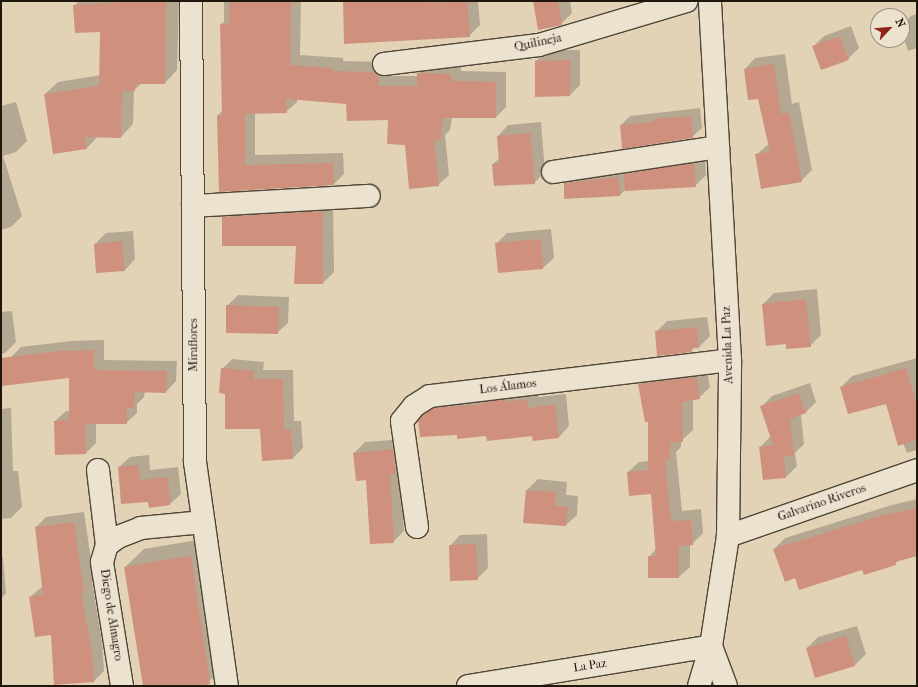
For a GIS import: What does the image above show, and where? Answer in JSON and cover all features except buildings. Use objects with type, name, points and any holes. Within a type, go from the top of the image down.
[{"type":"street","name":"Miraflores","points":[[191,1],[195,462],[227,686]]},
{"type":"street","name":"Quilineja","points":[[384,64],[539,45],[687,1]]},
{"type":"street","name":"Avenida La Paz","points":[[699,686],[711,646],[728,536],[730,360],[710,1]]},
{"type":"street","points":[[553,172],[718,147]]},
{"type":"street","points":[[192,206],[369,196]]},
{"type":"street","name":"Los Álamos","points":[[417,527],[402,422],[414,406],[430,396],[730,360]]},
{"type":"street","name":"Diego de Almagro","points":[[98,470],[107,545],[102,562],[122,686]]},
{"type":"street","name":"Galvarino Riveros","points":[[728,536],[917,470]]},
{"type":"street","points":[[107,545],[118,537],[141,528],[203,522]]},
{"type":"street","points":[[711,646],[726,686]]},
{"type":"street","name":"La Paz","points":[[468,686],[711,646]]}]
